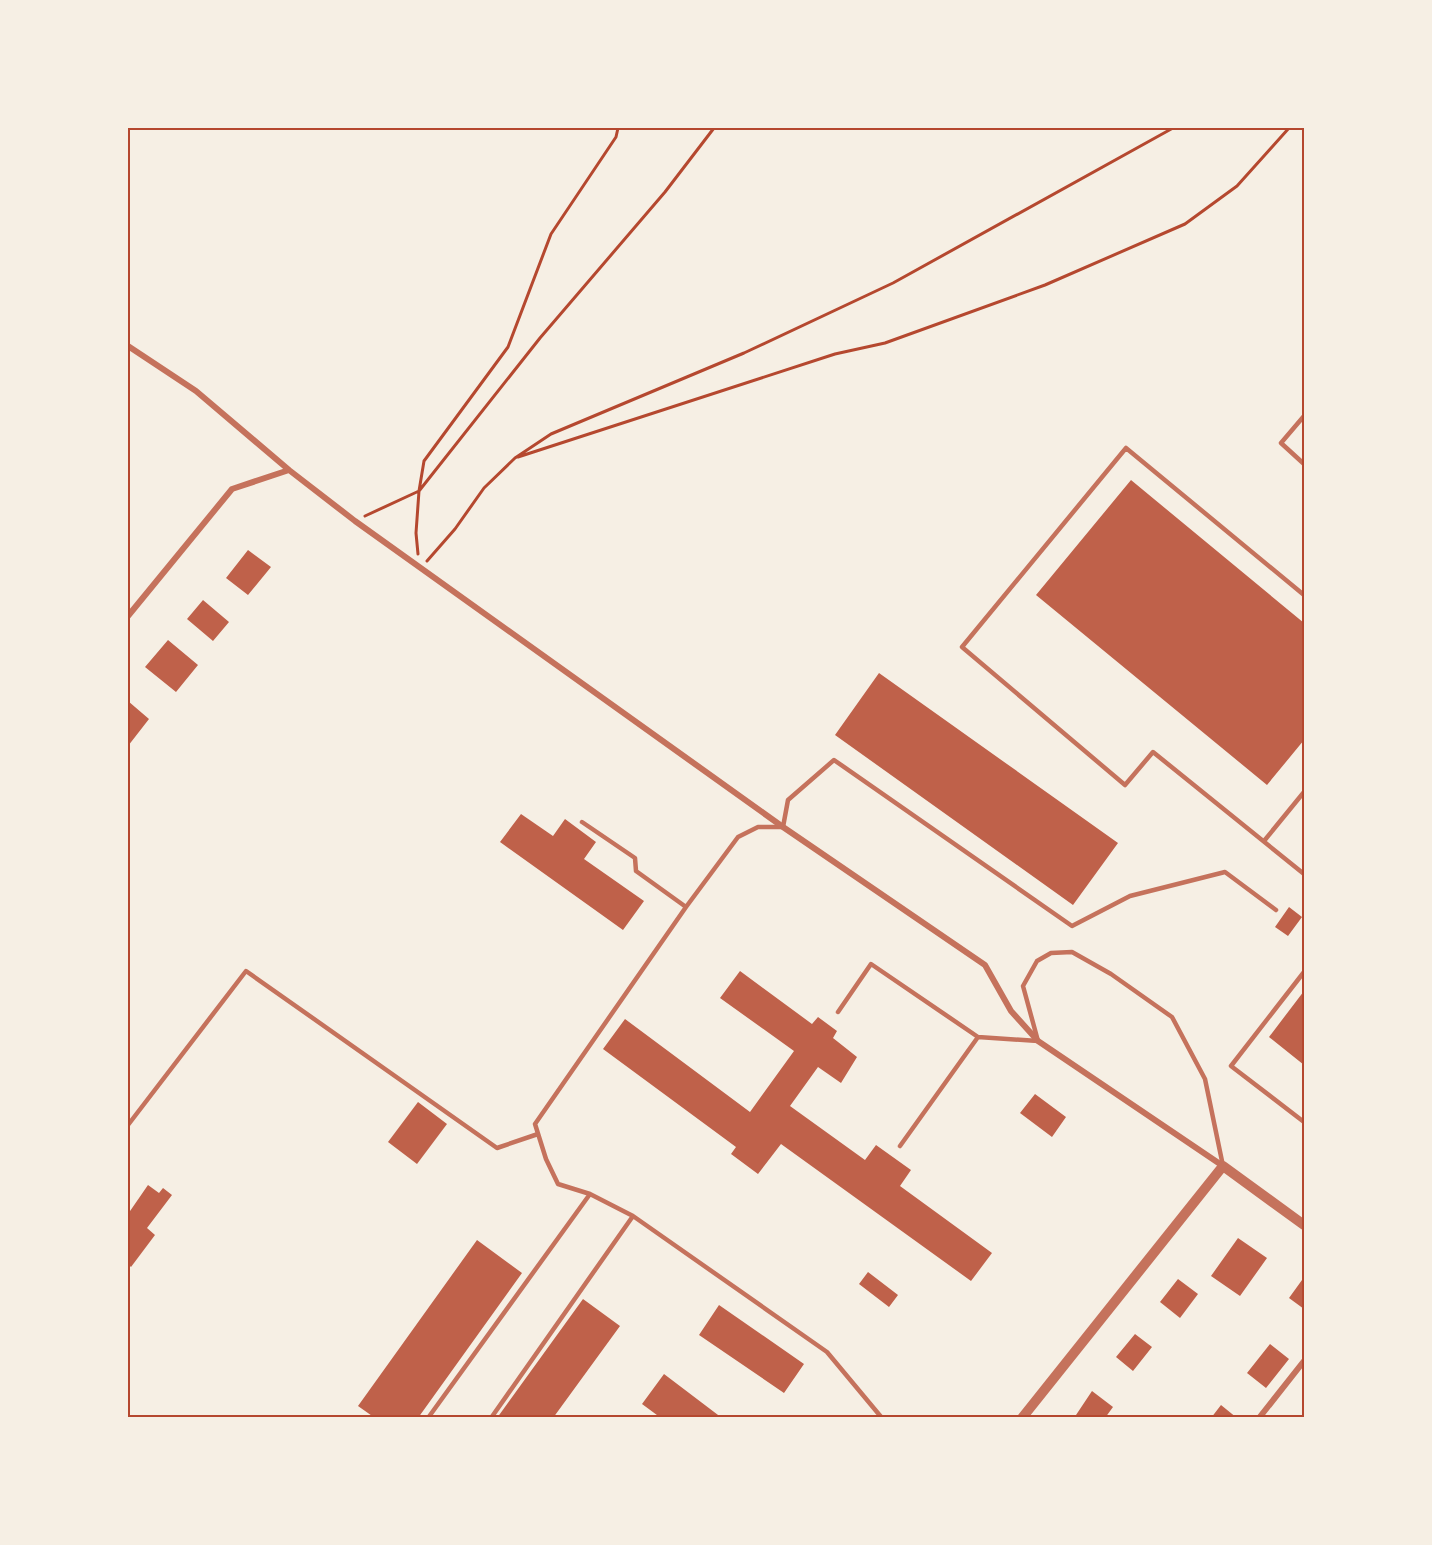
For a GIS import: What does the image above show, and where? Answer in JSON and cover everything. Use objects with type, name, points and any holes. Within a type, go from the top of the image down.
[{"type":"street","points":[[128,346],[196,391],[289,470],[356,521],[783,827],[985,965],[1011,1011],[1038,1041],[1303,1222]]},
{"type":"street","points":[[128,616],[232,489],[289,470]]},
{"type":"street","points":[[1022,1418],[1223,1166]]},
{"type":"street","points":[[1259,1418],[1305,1361]]},
{"type":"lane","points":[[1305,416],[1281,443],[1305,464]]},
{"type":"lane","points":[[1305,595],[1126,448],[962,647],[1125,785],[1153,752],[1305,874]]},
{"type":"lane","points":[[882,1418],[827,1352],[633,1216],[590,1194],[558,1184],[535,1124],[686,907],[738,837],[758,826],[783,827],[788,800],[834,760],[1072,926],[1130,896],[1225,872],[1276,910]]},
{"type":"lane","points":[[1264,841],[1305,792]]},
{"type":"lane","points":[[582,822],[635,858],[636,871],[686,907]]},
{"type":"lane","points":[[838,1012],[871,964],[978,1037],[1038,1041],[1023,986],[1037,961],[1051,953],[1072,952],[1139,992],[1172,1017],[1205,1079],[1223,1166]]},
{"type":"lane","points":[[128,1125],[246,971],[497,1148],[538,1134]]},
{"type":"lane","points":[[1305,972],[1231,1066],[1305,1122]]},
{"type":"lane","points":[[900,1146],[978,1037]]},
{"type":"lane","points":[[428,1418],[590,1194]]},
{"type":"lane","points":[[491,1418],[633,1216]]},
{"type":"path","points":[[618,128],[616,137],[551,234],[508,347],[424,461],[416,533],[419,566],[430,559],[484,488],[514,458],[551,434],[744,352],[893,283],[1173,128]]},
{"type":"path","points":[[356,521],[419,491],[540,338],[665,192],[714,128]]},
{"type":"path","points":[[514,458],[835,354],[885,343],[1045,285],[1185,224],[1237,186],[1289,128]]},
{"type":"building","points":[[1131,480],[1304,623],[1304,740],[1267,785],[1036,595]]},
{"type":"building","points":[[248,550],[271,567],[248,595],[226,578]]},
{"type":"building","points":[[203,600],[229,622],[213,641],[187,619]]},
{"type":"building","points":[[168,640],[198,665],[176,692],[145,667]]},
{"type":"building","points":[[879,673],[1118,843],[1073,905],[835,735]]},
{"type":"building","points":[[128,701],[149,719],[128,746]]},
{"type":"building","points":[[521,814],[553,836],[565,819],[596,842],[584,859],[644,901],[623,930],[500,842]]},
{"type":"building","points":[[1289,907],[1302,917],[1288,936],[1275,927]]},
{"type":"building","points":[[740,971],[812,1024],[818,1017],[837,1031],[833,1038],[857,1057],[841,1083],[818,1067],[790,1106],[865,1160],[876,1145],[911,1170],[900,1186],[992,1253],[971,1281],[781,1144],[758,1174],[731,1154],[736,1147],[603,1049],[625,1019],[750,1112],[794,1051],[720,998]]},
{"type":"building","points":[[1304,991],[1304,1065],[1269,1037]]},
{"type":"building","points":[[1035,1094],[1066,1117],[1052,1137],[1020,1113]]},
{"type":"building","points":[[418,1102],[447,1124],[417,1164],[388,1142]]},
{"type":"building","points":[[148,1185],[159,1193],[163,1188],[172,1195],[147,1228],[155,1235],[131,1267],[128,1264],[128,1214]]},
{"type":"building","points":[[1238,1238],[1267,1258],[1240,1296],[1211,1276]]},
{"type":"building","points":[[477,1240],[522,1273],[418,1418],[375,1418],[358,1406]]},
{"type":"building","points":[[868,1272],[898,1295],[889,1307],[859,1284]]},
{"type":"building","points":[[1178,1279],[1198,1294],[1180,1318],[1160,1302]]},
{"type":"building","points":[[1302,1280],[1304,1282],[1304,1309],[1289,1298]]},
{"type":"building","points":[[583,1299],[620,1326],[553,1418],[497,1418]]},
{"type":"building","points":[[719,1305],[804,1364],[784,1393],[699,1335]]},
{"type":"building","points":[[1135,1334],[1152,1347],[1133,1371],[1116,1357]]},
{"type":"building","points":[[1270,1344],[1289,1359],[1266,1388],[1247,1373]]},
{"type":"building","points":[[664,1374],[722,1418],[661,1418],[642,1404]]},
{"type":"building","points":[[1092,1391],[1113,1407],[1105,1418],[1074,1418]]},
{"type":"building","points":[[1221,1405],[1237,1418],[1211,1418]]}]
